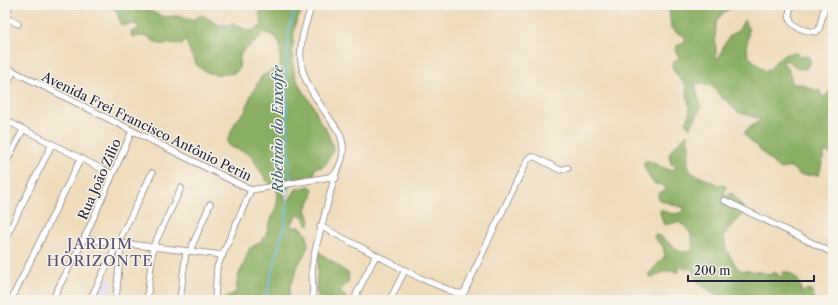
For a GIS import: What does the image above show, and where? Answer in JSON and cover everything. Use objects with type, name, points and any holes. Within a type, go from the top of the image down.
[{"type":"street","points":[[10,5],[5,17],[18,24]]},
{"type":"street","points":[[312,5],[304,27],[301,49],[304,75],[340,134],[343,142],[341,163],[333,177],[320,226],[312,268],[313,300]]},
{"type":"street","points":[[791,5],[789,17],[794,26],[802,30],[816,32],[819,29],[825,5]]},
{"type":"street","name":"Avenida Frei Francisco Antônio Perin","points":[[5,67],[251,190],[333,177]]},
{"type":"street","points":[[5,88],[13,72]]},
{"type":"street","points":[[5,120],[112,174]]},
{"type":"street","points":[[5,164],[23,130]]},
{"type":"street","name":"Rua João Zilio","points":[[52,300],[84,239],[132,131]]},
{"type":"street","points":[[5,239],[52,144]]},
{"type":"street","points":[[320,226],[405,270],[456,293],[464,293],[528,159],[530,157],[535,157],[560,170],[568,168]]},
{"type":"street","points":[[11,300],[81,158]]},
{"type":"street","points":[[90,300],[152,173]]},
{"type":"street","points":[[147,300],[153,247],[181,188]]},
{"type":"street","points":[[215,300],[217,267],[251,190]]},
{"type":"street","points":[[724,200],[833,253]]},
{"type":"street","points":[[180,300],[188,251],[210,204]]},
{"type":"street","points":[[84,239],[223,255]]},
{"type":"street","points":[[116,300],[119,243]]},
{"type":"street","points":[[363,300],[356,296],[376,255]]},
{"type":"street","points":[[390,300],[405,270]]},
{"type":"shaded area","points":[[104,276],[113,281],[110,298],[96,293]]},
{"type":"green space","points":[[110,5],[136,5],[164,17],[177,16],[190,18],[192,21],[200,16],[204,16],[217,24],[234,24],[250,31],[262,25],[259,15],[261,9],[278,9],[284,5],[305,5],[296,22],[294,32],[292,54],[294,72],[300,87],[313,105],[320,122],[325,127],[334,149],[323,167],[315,168],[314,175],[306,176],[288,186],[285,193],[285,200],[287,204],[296,189],[310,186],[313,189],[312,197],[306,209],[310,220],[309,225],[303,216],[299,215],[294,219],[292,225],[293,227],[301,227],[307,236],[308,245],[290,285],[289,300],[225,300],[225,298],[236,292],[238,276],[249,249],[264,239],[277,204],[278,194],[276,188],[266,180],[252,157],[247,153],[231,147],[227,141],[236,121],[246,110],[251,95],[261,77],[274,69],[280,68],[280,45],[275,36],[264,32],[254,43],[243,50],[240,56],[239,69],[236,72],[215,74],[201,69],[197,65],[186,41],[182,45],[161,44],[147,36],[132,37],[131,32],[139,29],[138,26],[134,24],[121,25],[117,12]]},
{"type":"green space","points":[[665,5],[731,5],[732,7],[722,14],[717,20],[717,58],[719,58],[724,45],[730,36],[739,30],[744,20],[748,28],[747,51],[749,56],[765,71],[769,70],[780,57],[784,55],[797,53],[801,57],[808,56],[810,59],[810,64],[806,69],[797,68],[788,61],[784,61],[782,63],[787,66],[792,84],[802,84],[820,91],[823,98],[833,89],[833,156],[825,151],[819,175],[800,175],[791,167],[780,169],[748,139],[744,132],[761,119],[737,112],[712,86],[695,83],[701,108],[692,125],[690,127],[688,126],[686,123],[690,112],[686,86],[674,71],[672,66],[672,64],[679,57],[675,50],[677,46],[686,39],[683,35],[675,32],[671,28],[669,10]]},
{"type":"green space","points":[[687,134],[689,147],[688,164],[692,173],[719,185],[726,186],[724,194],[728,195],[732,193],[744,208],[745,211],[727,230],[724,236],[726,250],[739,270],[760,272],[771,275],[775,272],[782,278],[783,272],[788,272],[798,280],[801,285],[801,292],[808,289],[812,292],[815,300],[721,300],[714,293],[699,284],[692,269],[677,267],[680,271],[679,272],[665,271],[652,278],[648,275],[665,256],[663,246],[654,238],[655,234],[681,252],[692,251],[690,234],[686,228],[678,222],[664,225],[660,213],[661,209],[677,214],[685,208],[659,200],[658,193],[666,191],[665,187],[653,182],[643,163],[645,161],[649,161],[669,170],[675,169],[676,166],[671,164],[669,155],[672,149]]},
{"type":"green space","points":[[319,252],[349,274],[349,282],[339,292],[348,300],[319,300],[316,289]]},
{"type":"waterway","name":"Ribeirão do Enxofre","points":[[290,181],[286,82],[289,27],[297,5]]},
{"type":"waterway","name":"Ribeirão do Enxofre","points":[[265,300],[285,222],[290,185]]},
{"type":"district","name":"JARDIM HORIZONTE","points":[[100,252]]}]
